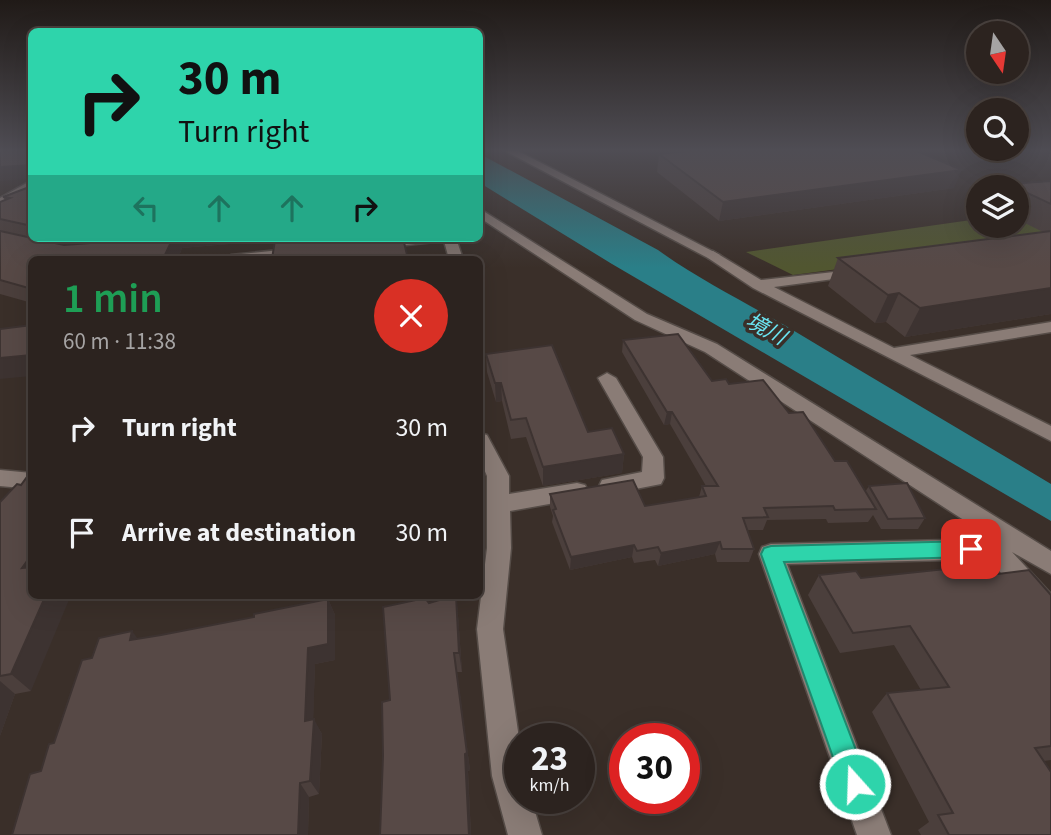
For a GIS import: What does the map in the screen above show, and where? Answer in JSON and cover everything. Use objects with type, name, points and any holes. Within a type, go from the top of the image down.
[{"type":"street","points":[[0,204],[21,190]]},
{"type":"street","points":[[586,190],[713,255],[758,285],[1051,433]]},
{"type":"street","points":[[483,215],[641,317],[711,348],[998,540],[1051,565]]},
{"type":"street","points":[[483,234],[506,231]]},
{"type":"street","points":[[359,246],[400,242]]},
{"type":"street","points":[[259,256],[318,250]]},
{"type":"street","points":[[758,285],[875,269]]},
{"type":"street","points":[[892,353],[1051,327]]},
{"type":"street","points":[[498,505],[653,478],[653,457],[607,378]]},
{"type":"street","points":[[483,446],[498,476],[499,548],[490,629],[508,776],[524,835]]},
{"type":"street","points":[[0,478],[28,482]]},
{"type":"street","points":[[16,502],[28,487]]},
{"type":"street","points":[[998,540],[1051,613]]},
{"type":"street","points":[[874,835],[771,554],[998,540]]},
{"type":"green space","points":[[1051,217],[1051,241],[793,275],[746,252],[966,221],[966,238],[1029,238],[1029,220]]},
{"type":"water","name":"境川","points":[[491,190],[547,190],[658,250],[1051,484],[1051,521],[612,264]]},
{"type":"building","points":[[28,190],[28,225],[0,219],[0,202],[10,198],[3,197]]},
{"type":"building","points":[[707,190],[813,190],[723,202]]},
{"type":"building","points":[[1029,190],[1051,190],[1051,204],[1029,194]]},
{"type":"building","points":[[0,231],[28,237],[28,242],[64,245],[91,242],[171,242],[164,256],[28,256],[28,288],[0,280]]},
{"type":"building","points":[[1051,231],[1051,288],[920,308],[899,293],[888,295],[838,258],[996,238],[1029,238],[1029,234]]},
{"type":"building","points":[[275,242],[404,242],[407,256],[272,256]]},
{"type":"building","points":[[28,326],[28,355],[0,358],[0,329]]},
{"type":"building","points":[[678,334],[712,381],[726,379],[729,384],[763,380],[789,413],[803,412],[835,461],[847,461],[876,509],[835,510],[833,506],[764,508],[768,517],[743,518],[754,549],[722,549],[720,542],[661,553],[658,547],[637,551],[634,545],[571,557],[553,510],[556,509],[550,494],[633,480],[645,506],[706,496],[702,486],[718,486],[672,412],[667,412],[623,340]]},
{"type":"building","points":[[552,345],[588,432],[612,428],[624,454],[543,467],[526,418],[511,420],[501,383],[495,383],[486,354]]},
{"type":"building","points":[[28,475],[28,560],[22,568],[28,567],[28,599],[44,599],[11,674],[0,676],[0,502],[17,484],[21,485]]},
{"type":"building","points":[[907,483],[925,518],[888,519],[869,486]]},
{"type":"building","points":[[974,566],[982,576],[1029,570],[1051,595],[1051,746],[1035,748],[1051,772],[1051,835],[949,835],[938,815],[953,813],[887,693],[949,687],[910,626],[853,633],[819,575],[856,571],[861,578]]},
{"type":"building","points":[[328,599],[328,644],[308,648],[305,721],[314,719],[310,781],[300,783],[298,835],[12,835],[30,774],[41,771],[49,744],[54,743],[82,660],[92,658],[99,638],[132,631],[130,640],[161,635]]},
{"type":"building","points":[[420,599],[426,599],[429,603],[456,599],[459,653],[454,653],[467,753],[469,835],[380,835],[382,702],[390,700],[383,607]]},
{"type":"route","points":[[855,784],[771,554],[971,549]]}]
